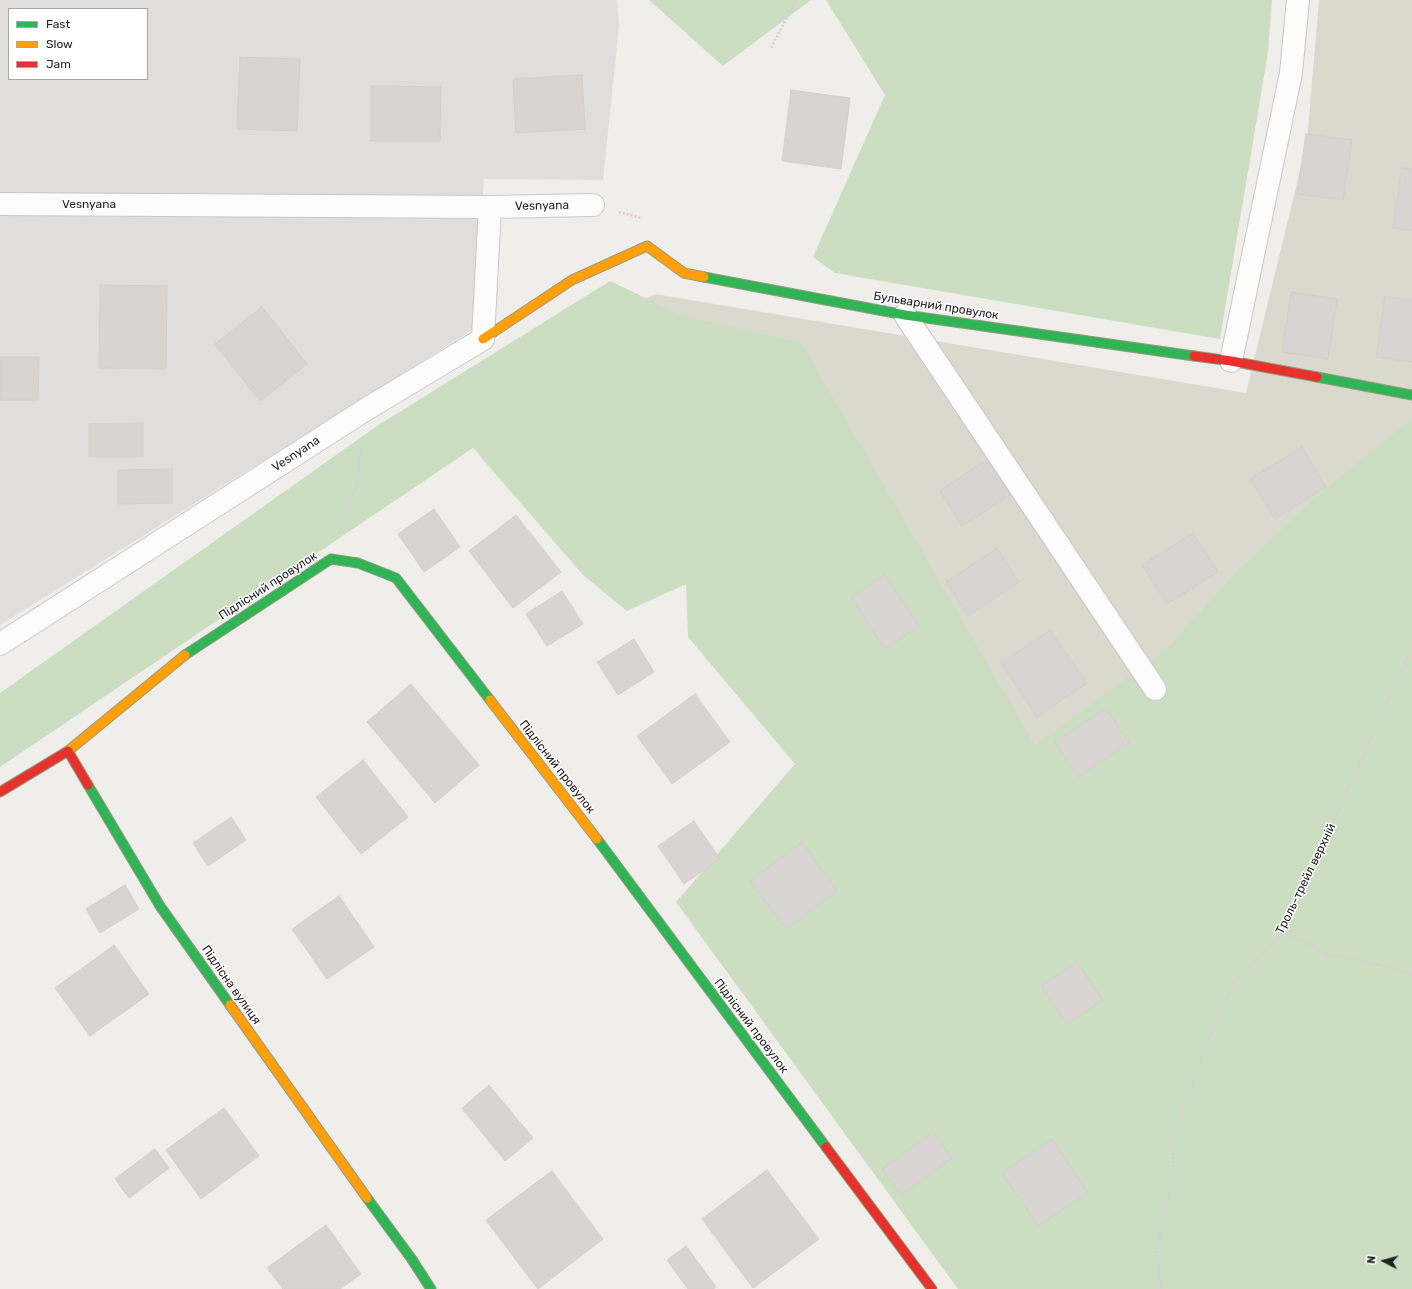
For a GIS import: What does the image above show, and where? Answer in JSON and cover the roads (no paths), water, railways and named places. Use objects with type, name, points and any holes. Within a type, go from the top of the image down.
[{"type":"street","points":[[1231,361],[1291,73],[1298,0]]},
{"type":"street","name":"Vesnyana","points":[[0,204],[490,207],[593,205]]},
{"type":"street","points":[[483,339],[490,207]]},
{"type":"street","name":"Бульварний провулок","points":[[483,339],[572,280],[647,246],[684,273],[905,315],[1231,361],[1412,395]]},
{"type":"street","points":[[905,315],[1155,688]]},
{"type":"street","name":"Vesnyana","points":[[0,644],[365,410],[483,339]]},
{"type":"street","name":"Підлісний провулок","points":[[68,751],[181,658],[331,559],[358,564],[396,578],[588,827],[932,1289]]},
{"type":"street","points":[[0,792],[68,751]]},
{"type":"street","name":"Підлісна вулиця","points":[[68,751],[160,906],[268,1060],[411,1258],[431,1289]]}]
